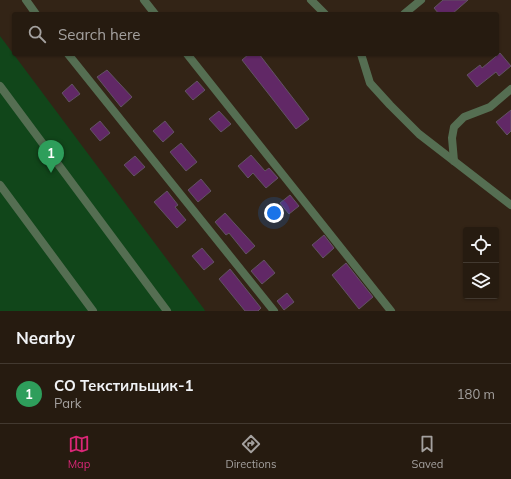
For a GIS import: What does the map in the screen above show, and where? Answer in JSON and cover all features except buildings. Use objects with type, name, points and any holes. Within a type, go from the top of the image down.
[{"type":"street","points":[[26,0],[35,12]]},
{"type":"street","points":[[144,0],[153,12]]},
{"type":"street","points":[[311,0],[324,12]]},
{"type":"street","points":[[406,12],[420,0]]},
{"type":"street","points":[[70,56],[274,311]]},
{"type":"street","points":[[189,56],[391,311]]},
{"type":"street","points":[[362,56],[370,83],[419,134],[511,205]]},
{"type":"street","points":[[0,86],[167,311]]},
{"type":"street","points":[[454,161],[452,138],[454,127],[464,117],[490,107],[511,89]]},
{"type":"street","points":[[0,185],[93,311]]},
{"type":"green space","points":[[0,36],[12,52],[12,56],[15,56],[205,311],[0,311]]},
{"type":"place","name":"СО Текстильщик-1","points":[[51,173]]}]
